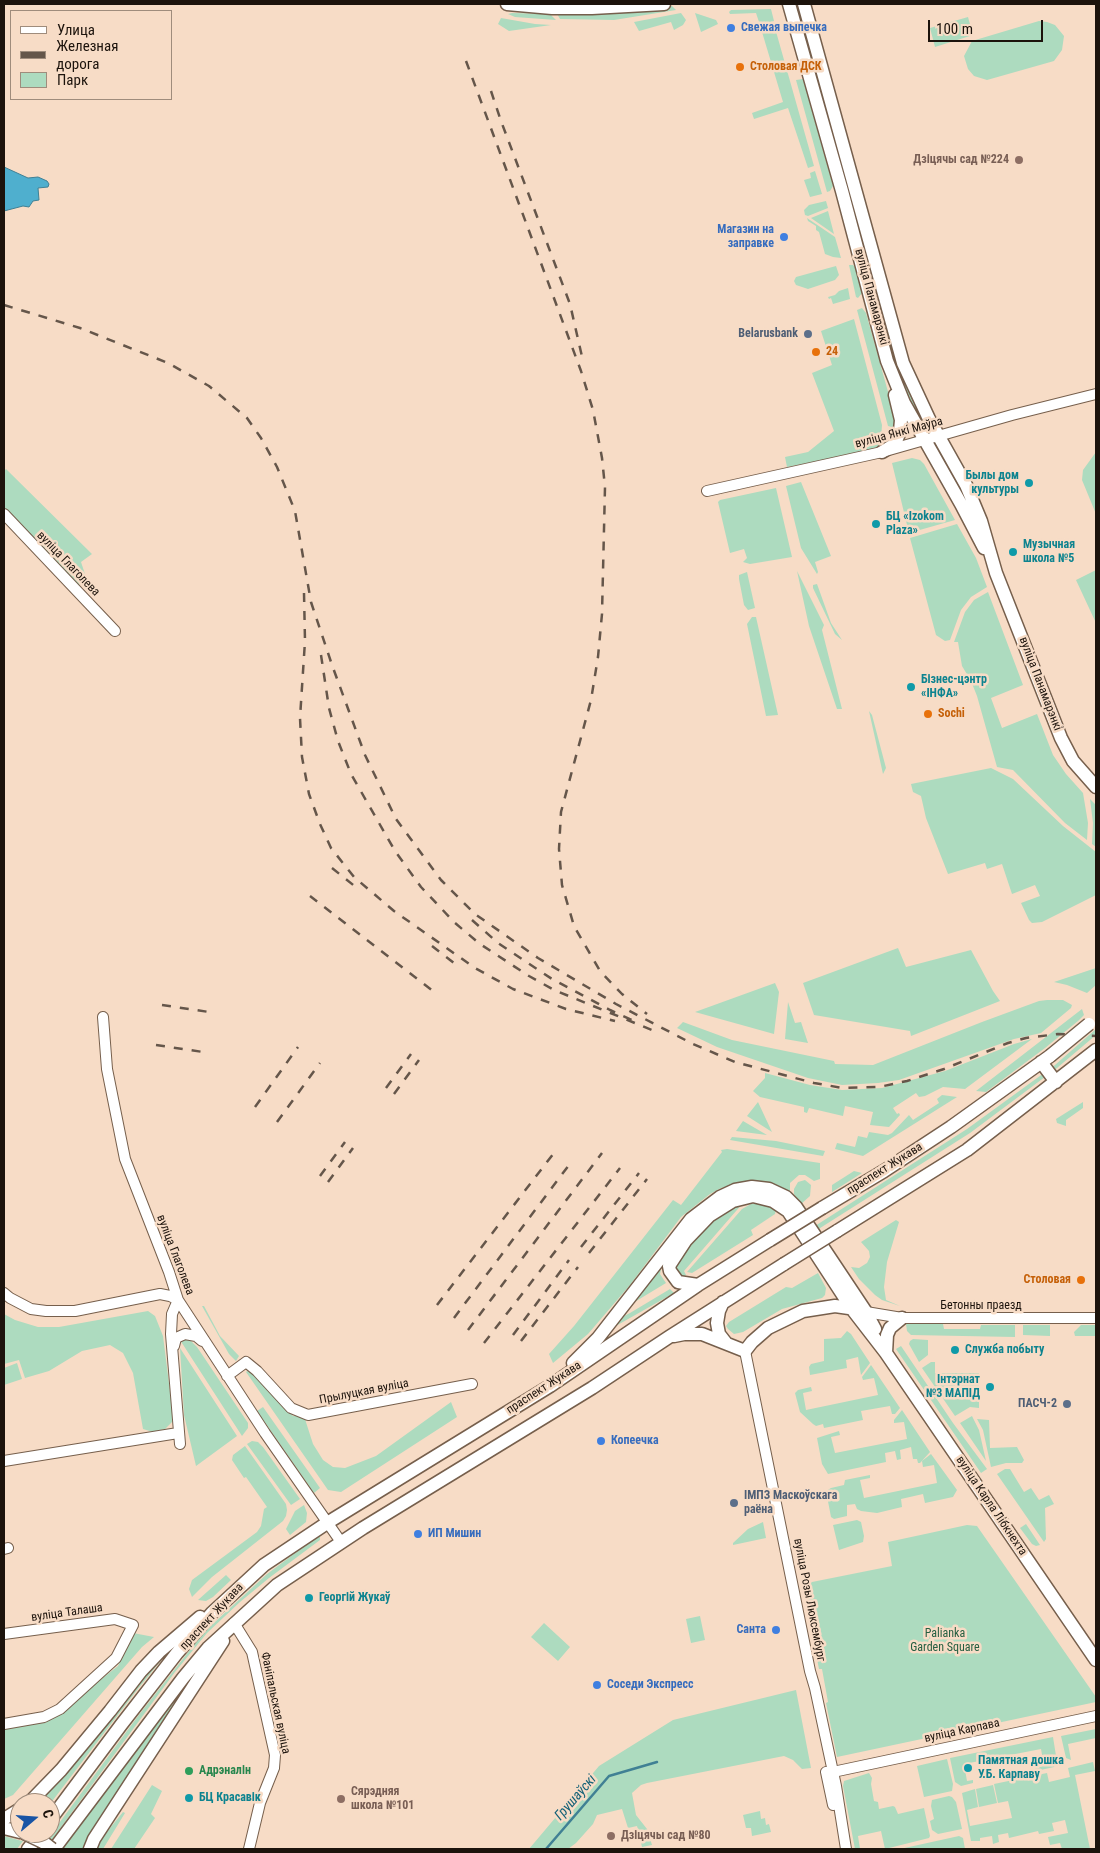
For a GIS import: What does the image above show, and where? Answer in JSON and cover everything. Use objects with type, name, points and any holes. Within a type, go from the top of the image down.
[{"type":"main road","points":[[507,4],[592,8],[664,4]]},
{"type":"main road","name":"вуліца Панамарэнкі","points":[[789,4],[842,191],[887,361],[904,403],[961,504],[996,573],[1061,738],[1073,761],[1096,787]]},
{"type":"main road","name":"вуліца Панамарэнкі","points":[[804,4],[899,351],[907,374],[966,485],[982,521],[996,573]]},
{"type":"main road","points":[[882,452],[895,444],[900,431],[901,420],[887,361]]},
{"type":"main road","name":"праспект Жукава","points":[[60,1807],[177,1653],[212,1613],[264,1565],[327,1523],[550,1386],[698,1285],[884,1171],[951,1127],[1045,1059],[1093,1021]]},
{"type":"main road","name":"праспект Жукава","points":[[53,1849],[208,1648],[277,1585],[341,1542],[592,1388],[724,1302],[967,1150],[1092,1054]]},
{"type":"main road","points":[[1045,1059],[1056,1082]]},
{"type":"main road","name":"вуліца Карла Лібкнехта","points":[[550,1386],[598,1338],[691,1219],[720,1197],[735,1190],[752,1187],[769,1189],[786,1197],[796,1207],[866,1312],[886,1353]]},
{"type":"main road","name":"вуліца Карла Лібкнехта","points":[[698,1285],[687,1285],[678,1282],[674,1279],[669,1266],[686,1240],[709,1216],[733,1201],[753,1196],[773,1201],[788,1211],[852,1309],[886,1353],[1096,1660]]},
{"type":"main road","points":[[835,1306],[839,1302],[840,1291]]},
{"type":"main road","points":[[852,1309],[856,1301],[854,1294]]},
{"type":"main road","points":[[724,1302],[719,1311],[717,1324],[719,1334],[726,1343]]},
{"type":"main road","points":[[669,1337],[696,1333],[745,1351],[768,1328],[791,1315],[803,1311],[835,1306],[866,1312]]},
{"type":"main road","points":[[886,1353],[887,1335],[890,1328],[902,1318]]},
{"type":"main road","points":[[39,1793],[61,1770],[141,1670],[199,1617],[212,1613]]},
{"type":"main road","points":[[90,1849],[94,1839],[233,1624]]},
{"type":"street","name":"вуліца Янкі Маўра","points":[[707,491],[882,452],[1012,415],[1096,394]]},
{"type":"street","name":"вуліца Глаголева","points":[[4,514],[115,631]]},
{"type":"street","name":"вуліца Глаголева","points":[[103,1017],[107,1069],[125,1159],[178,1300],[226,1376],[341,1542]]},
{"type":"street","points":[[4,1292],[10,1298],[31,1309],[46,1312],[75,1311],[160,1294],[178,1300],[172,1314],[172,1351],[179,1439],[4,1461]]},
{"type":"street","name":"Бетонны праезд","points":[[866,1312],[902,1318],[1096,1318]]},
{"type":"street","points":[[172,1351],[176,1338],[185,1334],[196,1336],[205,1343]]},
{"type":"street","name":"вуліца Розы Люксембург","points":[[745,1351],[812,1678],[816,1688],[843,1823],[846,1849]]},
{"type":"street","name":"Прылуцкая вуліца","points":[[226,1376],[246,1362],[257,1371],[290,1408],[308,1415],[472,1384]]},
{"type":"street","name":"вуліца Талаша","points":[[4,1634],[115,1619],[132,1625],[116,1658],[65,1703],[44,1717],[4,1724]]},
{"type":"street","name":"Фаніпальская вуліца","points":[[233,1624],[246,1640],[256,1663],[275,1755],[274,1768],[260,1803],[249,1849]]},
{"type":"street","name":"вуліца Розы Люксембург","points":[[812,1678],[809,1686],[836,1824],[843,1834]]},
{"type":"street","name":"вуліца Карпава","points":[[833,1772],[1096,1716]]},
{"type":"green space","points":[[672,6],[676,10],[614,20],[560,19],[556,12],[624,10]]},
{"type":"green space","points":[[771,9],[774,21],[760,25],[756,13],[730,14],[729,12],[731,10]]},
{"type":"green space","points":[[681,13],[686,20],[683,25],[674,30],[671,22],[639,31],[634,22]]},
{"type":"green space","points":[[695,13],[716,20],[718,24],[701,32]]},
{"type":"green space","points":[[508,14],[550,14],[556,20],[515,17]]},
{"type":"green space","points":[[968,17],[973,35],[935,47],[930,28]]},
{"type":"green space","points":[[501,18],[551,25],[509,31],[498,24]]},
{"type":"green space","points":[[801,20],[896,363],[922,419],[919,420],[895,369],[798,21]]},
{"type":"green space","points":[[1039,21],[1055,25],[1064,36],[1062,50],[1054,61],[987,80],[974,76],[968,69],[964,56],[972,41]]},
{"type":"green space","points":[[775,28],[814,166],[808,168],[788,108],[754,119],[752,113],[783,102],[762,32]]},
{"type":"green space","points":[[803,79],[833,186],[827,192],[796,80]]},
{"type":"green space","points":[[815,171],[822,194],[810,197],[804,180],[811,178],[810,173]]},
{"type":"green space","points":[[826,201],[828,208],[808,216],[805,215],[804,210],[809,205]]},
{"type":"green space","points":[[828,211],[834,234],[811,218]]},
{"type":"green space","points":[[807,218],[835,237],[841,258],[825,254],[816,226],[808,221]]},
{"type":"green space","points":[[849,265],[853,265],[857,269],[862,293],[858,298],[856,297]]},
{"type":"green space","points":[[836,266],[839,275],[835,280],[808,289],[796,285],[794,281],[796,277]]},
{"type":"green space","points":[[848,288],[850,299],[833,304],[831,298],[829,299],[828,297]]},
{"type":"green space","points":[[862,308],[866,313],[897,424],[895,428],[888,426],[857,310]]},
{"type":"green space","points":[[854,319],[882,425],[881,439],[878,446],[872,451],[787,467],[785,457],[808,452],[834,431],[812,373],[832,365],[821,331]]},
{"type":"green space","points":[[1096,452],[1096,514],[1082,480],[1083,470]]},
{"type":"green space","points":[[912,458],[920,460],[924,464],[955,520],[909,533],[892,463]]},
{"type":"green space","points":[[6,469],[92,554],[81,562],[87,580],[77,579],[86,599],[4,510],[4,471]]},
{"type":"green space","points":[[801,482],[831,556],[815,562],[817,574],[801,548],[786,486]]},
{"type":"green space","points":[[776,488],[792,557],[750,564],[743,562],[747,558],[744,549],[730,553],[718,502]]},
{"type":"green space","points":[[957,524],[976,558],[987,587],[971,597],[961,610],[950,640],[945,641],[936,635],[910,538]]},
{"type":"green space","points":[[1096,570],[1096,623],[1076,580]]},
{"type":"green space","points":[[797,571],[824,625],[822,630],[842,709],[837,709],[809,626]]},
{"type":"green space","points":[[747,572],[755,608],[748,610],[744,605],[739,579],[739,575]]},
{"type":"green space","points":[[817,584],[831,623],[842,640],[835,634],[813,588],[813,585]]},
{"type":"green space","points":[[988,592],[1023,685],[991,698],[1002,728],[1037,714],[1053,755],[1066,774],[1083,793],[1088,823],[1087,840],[1065,823],[1013,770],[997,767],[977,696],[962,666],[958,642],[954,642],[965,612],[974,600]]},
{"type":"green space","points":[[752,617],[756,617],[778,715],[766,716],[747,624]]},
{"type":"green space","points":[[869,711],[872,715],[886,768],[883,774]]},
{"type":"green space","points":[[991,768],[1013,779],[1063,826],[1096,852],[1096,895],[1042,922],[1032,923],[1021,903],[1040,896],[1035,885],[1012,894],[1002,864],[987,869],[985,863],[948,874],[926,818],[921,796],[913,792],[911,784]]},
{"type":"green space","points":[[1090,799],[1096,805],[1096,847],[1092,844],[1093,823]]},
{"type":"green space","points":[[898,948],[906,967],[971,950],[1000,1001],[911,1036],[910,1031],[814,1015],[803,983]]},
{"type":"green space","points":[[1096,968],[1096,985],[1087,993],[1054,982]]},
{"type":"green space","points":[[775,983],[779,992],[774,1034],[695,1012]]},
{"type":"green space","points":[[1063,1000],[1072,1005],[1071,1008],[1041,1033],[1014,1039],[899,1080],[878,1083],[842,1085],[808,1078],[717,1047],[677,1028],[683,1022],[732,1040],[834,1061],[835,1064],[873,1065],[982,1022],[1039,1001]]},
{"type":"green space","points":[[788,1002],[795,1023],[801,1022],[808,1043],[785,1039]]},
{"type":"green space","points":[[1082,1009],[1084,1015],[1045,1048],[986,1092],[976,1091]]},
{"type":"green space","points":[[1096,1029],[1096,1035],[1057,1068],[970,1133],[817,1230],[815,1226],[967,1129],[1055,1065]]},
{"type":"green space","points":[[1032,1039],[965,1089],[943,1087],[919,1097],[916,1093],[893,1108],[900,1115],[889,1127],[870,1125],[873,1112],[845,1106],[843,1116],[809,1108],[807,1113],[804,1112],[804,1107],[760,1097],[753,1091],[765,1078],[765,1073],[810,1085],[842,1090],[882,1088],[945,1071],[1014,1044]]},
{"type":"green space","points":[[942,1095],[957,1097],[863,1156],[835,1149],[837,1143],[855,1147],[858,1136],[867,1138],[869,1132],[888,1135],[892,1133],[909,1115],[913,1120],[939,1103],[937,1099]]},
{"type":"green space","points":[[758,1102],[772,1132],[747,1116]]},
{"type":"green space","points":[[1083,1102],[1083,1108],[1066,1120],[1066,1126],[1057,1123],[1056,1119]]},
{"type":"green space","points":[[743,1121],[767,1135],[736,1131]]},
{"type":"green space","points":[[732,1137],[776,1141],[825,1151],[823,1156],[730,1140]]},
{"type":"green space","points":[[727,1149],[820,1163],[820,1179],[814,1181],[805,1175],[799,1175],[790,1183],[790,1193],[741,1183],[721,1188],[710,1194],[681,1217],[630,1285],[588,1334],[553,1363],[549,1354],[574,1326],[673,1200],[681,1205],[722,1152],[721,1150]]},
{"type":"green space","points":[[854,1171],[862,1173],[832,1192],[832,1185]]},
{"type":"green space","points":[[805,1180],[811,1185],[810,1196],[801,1204],[794,1194],[794,1189],[798,1182]]},
{"type":"green space","points":[[737,1196],[662,1265],[660,1274],[666,1283],[628,1306],[660,1263]]},
{"type":"green space","points":[[743,1203],[684,1271],[686,1275],[683,1278],[677,1271],[676,1262],[696,1231],[731,1207]]},
{"type":"green space","points":[[751,1204],[764,1204],[776,1209],[775,1214],[751,1230],[753,1235],[692,1273],[687,1272],[742,1209]]},
{"type":"green space","points":[[896,1220],[899,1222],[887,1262],[884,1287],[886,1300],[900,1306],[882,1300],[875,1295],[859,1279],[851,1267],[859,1268],[867,1263],[870,1257],[869,1251],[861,1242]]},
{"type":"green space","points":[[818,1273],[826,1288],[825,1295],[822,1298],[782,1309],[743,1332],[734,1334],[726,1326],[729,1322],[786,1287],[792,1288]]},
{"type":"green space","points":[[670,1289],[674,1293],[607,1331],[618,1319]]},
{"type":"green space","points":[[202,1306],[204,1306],[220,1336],[239,1356],[236,1361],[229,1354]]},
{"type":"green space","points":[[148,1311],[155,1316],[163,1336],[173,1415],[172,1422],[165,1429],[153,1432],[143,1429],[133,1373],[123,1353],[110,1345],[82,1351],[49,1371],[25,1378],[19,1360],[4,1364],[4,1314],[15,1320],[38,1327],[59,1327]]},
{"type":"green space","points":[[906,1324],[943,1324],[944,1329],[980,1329],[981,1325],[1015,1325],[1015,1337],[911,1335],[907,1331]]},
{"type":"green space","points":[[1023,1325],[1050,1325],[1050,1336],[1023,1335]]},
{"type":"green space","points":[[1081,1325],[1096,1325],[1096,1336],[1075,1336],[1074,1332]]},
{"type":"green space","points":[[847,1331],[870,1363],[861,1375],[858,1357],[846,1360],[847,1368],[810,1375],[809,1367],[811,1364],[824,1361],[824,1339],[841,1338]]},
{"type":"green space","points":[[189,1339],[197,1347],[248,1423],[248,1428],[242,1436],[180,1340]]},
{"type":"green space","points":[[913,1339],[928,1340],[928,1355],[919,1362],[909,1344]]},
{"type":"green space","points":[[901,1346],[953,1423],[987,1469],[981,1473],[896,1349]]},
{"type":"green space","points":[[180,1348],[237,1436],[196,1466],[184,1415]]},
{"type":"green space","points":[[931,1362],[935,1362],[935,1373],[979,1373],[979,1408],[970,1407],[955,1416],[922,1368]]},
{"type":"green space","points":[[17,1363],[22,1379],[4,1385],[4,1368]]},
{"type":"green space","points":[[871,1365],[900,1408],[895,1414],[892,1414],[890,1406],[861,1411],[863,1420],[824,1428],[823,1424],[816,1426],[813,1424],[800,1412],[795,1393],[798,1390],[811,1387],[812,1391],[803,1393],[806,1410],[878,1395],[874,1378],[863,1380],[862,1377]]},
{"type":"green space","points":[[251,1369],[293,1416],[304,1416],[313,1444],[323,1460],[333,1467],[345,1468],[376,1456],[451,1402],[457,1417],[341,1492],[328,1490],[246,1372]]},
{"type":"green space","points":[[263,1407],[320,1488],[314,1493],[257,1411]]},
{"type":"green space","points":[[902,1410],[930,1452],[920,1463],[918,1463],[917,1459],[913,1459],[911,1447],[900,1450],[901,1459],[897,1460],[895,1451],[885,1453],[886,1462],[828,1474],[822,1464],[817,1438],[839,1431],[840,1435],[831,1437],[835,1453],[907,1439],[904,1422],[894,1423],[894,1420]]},
{"type":"green space","points":[[972,1416],[979,1430],[986,1461],[960,1423]]},
{"type":"green space","points":[[977,1419],[989,1420],[990,1448],[1017,1447],[1024,1460],[1022,1463],[1006,1463],[991,1467],[983,1430]]},
{"type":"green space","points":[[252,1441],[258,1442],[263,1447],[300,1499],[291,1505],[247,1444]]},
{"type":"green space","points":[[245,1446],[286,1504],[286,1516],[283,1521],[212,1577],[192,1597],[189,1589],[192,1580],[257,1532],[261,1526],[264,1509],[267,1507],[232,1460],[233,1455]]},
{"type":"green space","points":[[931,1454],[957,1490],[953,1497],[925,1503],[923,1494],[901,1499],[902,1507],[877,1513],[861,1511],[857,1509],[855,1504],[847,1505],[847,1516],[834,1519],[831,1517],[826,1491],[844,1485],[845,1480],[870,1475],[870,1478],[860,1480],[864,1498],[937,1483],[934,1465],[923,1467],[922,1461]]},
{"type":"green space","points":[[1005,1469],[1010,1469],[1024,1492],[1031,1488],[1039,1500],[1049,1495],[1054,1504],[1045,1508],[1046,1539],[1044,1542],[997,1474]]},
{"type":"green space","points":[[304,1505],[307,1513],[306,1522],[290,1535],[286,1529],[295,1511]]},
{"type":"green space","points":[[857,1520],[861,1522],[864,1536],[863,1542],[839,1550],[833,1525]]},
{"type":"green space","points":[[763,1522],[766,1538],[733,1545],[748,1529]]},
{"type":"green space","points":[[1026,1524],[1040,1545],[1032,1544],[1020,1528]]},
{"type":"green space","name":"Palianka Garden Square","points":[[967,1525],[977,1526],[1096,1697],[1096,1702],[837,1757],[826,1703],[828,1702],[822,1669],[819,1669],[802,1584],[892,1566],[888,1542]]},
{"type":"green space","points":[[320,1536],[320,1540],[269,1578],[207,1633],[175,1672],[60,1829],[60,1822],[138,1716],[204,1632],[267,1574]]},
{"type":"green space","points":[[226,1575],[231,1580],[213,1597],[206,1601],[198,1600]]},
{"type":"green space","points":[[700,1616],[705,1640],[691,1643],[686,1619]]},
{"type":"green space","points":[[544,1623],[570,1647],[558,1661],[531,1637]]},
{"type":"green space","points":[[133,1633],[154,1637],[142,1647],[15,1793],[10,1793],[10,1796],[4,1799],[4,1726],[45,1723],[118,1666]]},
{"type":"green space","points":[[168,1652],[58,1793],[44,1793],[159,1657]]},
{"type":"green space","points":[[190,1679],[192,1681],[84,1849],[61,1849]]},
{"type":"green space","points":[[796,1690],[811,1768],[802,1769],[793,1760],[784,1756],[647,1783],[641,1785],[632,1793],[636,1815],[647,1829],[652,1845],[642,1847],[637,1826],[628,1828],[622,1809],[597,1815],[593,1824],[568,1849],[529,1849],[599,1766],[673,1720]]},
{"type":"green space","points":[[1096,1729],[1096,1738],[1068,1744],[1071,1760],[1066,1758],[1061,1736]]},
{"type":"green space","points":[[1053,1737],[1057,1762],[1054,1767],[1036,1771],[1035,1768],[1044,1766],[1041,1749],[964,1764],[967,1781],[973,1780],[973,1783],[961,1786],[955,1782],[950,1758]]},
{"type":"green space","points":[[947,1759],[953,1784],[952,1791],[924,1797],[917,1766]]},
{"type":"green space","points":[[1093,1762],[1095,1771],[1075,1775],[1090,1849],[1062,1849],[1060,1843],[1050,1845],[1048,1837],[1068,1833],[1065,1820],[1052,1823],[1054,1831],[1039,1834],[1038,1831],[1009,1838],[1008,1833],[998,1835],[999,1842],[993,1844],[992,1836],[980,1838],[980,1841],[971,1841],[962,1793],[975,1789],[978,1807],[967,1810],[970,1826],[1012,1818],[1008,1801],[998,1803],[994,1784],[1047,1773],[1049,1782],[1070,1777],[1068,1768]]},
{"type":"green space","points":[[869,1773],[872,1778],[871,1784],[874,1801],[878,1802],[879,1809],[893,1806],[898,1814],[924,1808],[929,1838],[885,1849],[881,1831],[858,1836],[860,1849],[855,1849],[843,1786],[844,1781]]},
{"type":"green space","points":[[152,1785],[162,1791],[151,1814],[155,1818],[134,1849],[111,1849]]},
{"type":"green space","points":[[993,1785],[997,1803],[979,1807],[976,1789]]},
{"type":"green space","points":[[949,1796],[956,1802],[962,1829],[938,1834],[932,1830],[930,1821],[934,1819],[931,1806],[932,1800]]},
{"type":"green space","points":[[760,1811],[761,1819],[765,1818],[766,1825],[769,1824],[771,1832],[752,1836],[751,1828],[746,1828],[743,1815]]},
{"type":"green space","points":[[123,1812],[125,1813],[103,1849],[95,1849],[102,1838]]},
{"type":"green space","points":[[4,1836],[10,1838],[10,1843],[22,1843],[17,1849],[4,1849]]},
{"type":"green space","points":[[959,1836],[963,1838],[965,1849],[900,1849]]},
{"type":"green space","points":[[44,1843],[49,1843],[45,1849],[40,1849]]},
{"type":"water","points":[[4,167],[28,178],[38,177],[47,181],[48,187],[38,188],[39,200],[33,201],[29,207],[23,206],[4,211]]},
{"type":"waterway","name":"Грушаўскі","points":[[546,1849],[609,1776],[657,1762]]},
{"type":"railway","points":[[466,61],[581,371],[593,410],[602,458],[605,487],[602,614],[591,700],[561,812],[559,849],[562,885],[574,926],[600,971],[622,994],[647,1014]]},
{"type":"railway","points":[[491,91],[570,304],[583,361]]},
{"type":"railway","points":[[4,305],[80,328],[168,363],[209,386],[247,418],[277,467],[295,511],[311,602],[365,755],[396,819],[441,880],[475,914],[538,958],[616,1004],[693,1044],[735,1062],[814,1083],[843,1088],[879,1087],[907,1081],[1026,1038],[1058,1034],[1096,1036]]},
{"type":"railway","points":[[304,593],[305,641],[300,718],[302,757],[309,794],[331,848],[354,877],[394,911],[475,968],[513,989],[566,1009],[615,1021]]},
{"type":"railway","points":[[321,655],[329,708],[338,741],[351,774],[395,851],[421,887],[455,923],[480,944],[529,976],[554,990],[652,1030]]},
{"type":"railway","points":[[332,868],[357,888]]},
{"type":"railway","points":[[310,896],[438,995]]},
{"type":"railway","points":[[472,920],[498,943],[552,979],[632,1020]]},
{"type":"railway","points":[[432,946],[459,967]]},
{"type":"railway","points":[[162,1005],[209,1012]]},
{"type":"railway","points":[[156,1045],[203,1052]]},
{"type":"railway","points":[[255,1107],[298,1047]]},
{"type":"railway","points":[[386,1088],[411,1054]]},
{"type":"railway","points":[[394,1094],[419,1060]]},
{"type":"railway","points":[[277,1122],[320,1063]]},
{"type":"railway","points":[[320,1176],[345,1142]]},
{"type":"railway","points":[[328,1182],[353,1148]]},
{"type":"railway","points":[[437,1305],[557,1149]]},
{"type":"railway","points":[[468,1330],[602,1153]]},
{"type":"railway","points":[[454,1318],[572,1161]]},
{"type":"railway","points":[[484,1343],[620,1168]]},
{"type":"railway","points":[[581,1247],[639,1173]]},
{"type":"railway","points":[[589,1253],[647,1179]]},
{"type":"railway","points":[[513,1335],[569,1260]]},
{"type":"railway","points":[[521,1341],[578,1267]]},
{"type":"place","name":"Свежая выпечка","points":[[731,28]]},
{"type":"place","name":"Столовая ДСК","points":[[740,67]]},
{"type":"place","name":"Дзіцячы сад №224","points":[[1019,160]]},
{"type":"place","name":"Магазин на заправке","points":[[784,237]]},
{"type":"place","name":"Belarusbank","points":[[808,334]]},
{"type":"place","name":"24","points":[[816,352]]},
{"type":"place","name":"Былы дом культуры","points":[[1029,483]]},
{"type":"place","name":"БЦ «Izokom Plaza»","points":[[876,524]]},
{"type":"place","name":"Музычная школа №5","points":[[1013,552]]},
{"type":"place","name":"Бізнес-цэнтр «ІНФА»","points":[[911,687]]},
{"type":"place","name":"Sochi","points":[[928,714]]},
{"type":"place","name":"Столовая","points":[[1081,1280]]},
{"type":"place","name":"Служба побыту","points":[[955,1350]]},
{"type":"place","name":"Інтэрнат №3 МАПІД","points":[[990,1387]]},
{"type":"place","name":"ПАСЧ-2","points":[[1067,1404]]},
{"type":"place","name":"Копеечка","points":[[601,1441]]},
{"type":"place","name":"ІМПЗ Маскоўскага раёна","points":[[734,1503]]},
{"type":"place","name":"ИП Мишин","points":[[418,1534]]},
{"type":"place","name":"Георгій Жукаў","points":[[309,1598]]},
{"type":"place","name":"Санта","points":[[776,1630]]},
{"type":"place","name":"Соседи Экспресс","points":[[597,1685]]},
{"type":"place","name":"Памятная дошка У.Б. Карпаву","points":[[968,1768]]},
{"type":"place","name":"Адрэналін","points":[[189,1771]]},
{"type":"place","name":"БЦ Красавік","points":[[189,1798]]},
{"type":"place","name":"Сярэдняя школа №101","points":[[341,1799]]},
{"type":"place","name":"Дзіцячы сад №80","points":[[611,1836]]}]
